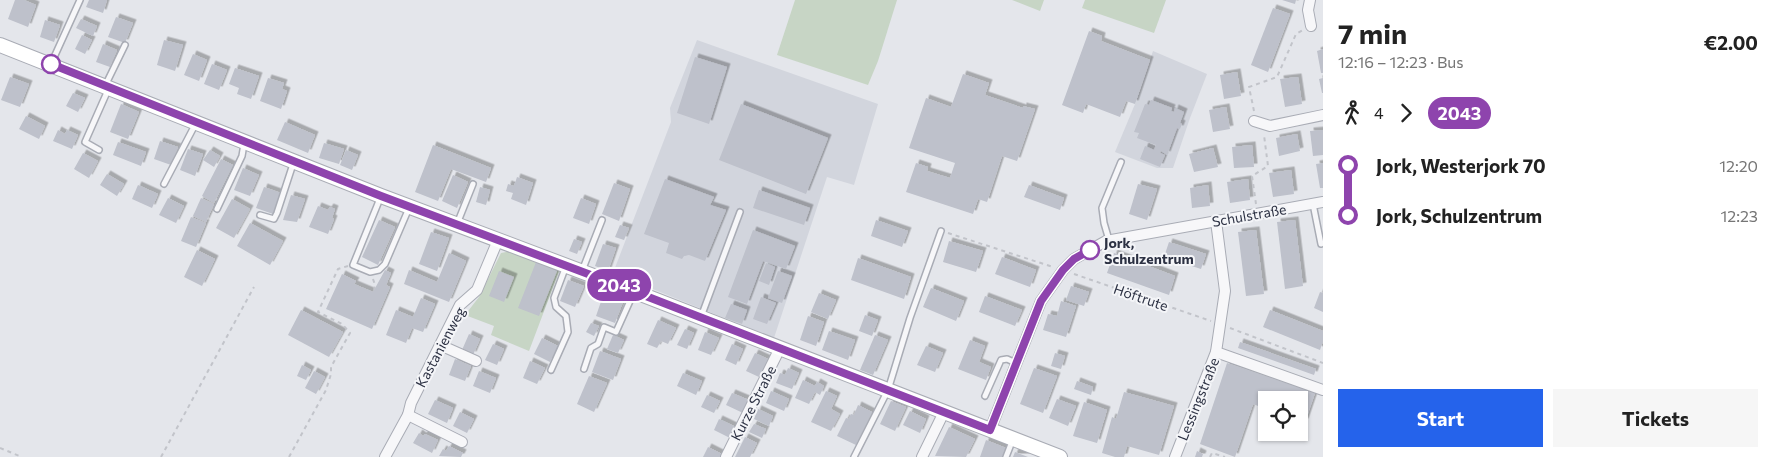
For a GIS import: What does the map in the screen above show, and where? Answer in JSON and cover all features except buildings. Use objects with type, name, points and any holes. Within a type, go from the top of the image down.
[{"type":"main road","points":[[0,45],[381,196],[701,317],[1013,439],[1042,454],[1060,457]]},
{"type":"street","points":[[1310,0],[1308,10],[1311,26]]},
{"type":"street","points":[[1254,121],[1270,126],[1323,115]]},
{"type":"street","name":"Schulstraße","points":[[990,430],[1041,301],[1063,270],[1074,259],[1109,240],[1318,203]]},
{"type":"street","name":"Lessingstraße","points":[[1175,457],[1216,352],[1225,291],[1216,221]]},
{"type":"street","name":"Kastanienweg","points":[[385,457],[408,415],[411,403],[460,305],[477,290],[498,240]]},
{"type":"street","points":[[440,345],[476,360]]},
{"type":"street","name":"Kurze Straße","points":[[726,457],[780,348]]},
{"type":"street","points":[[1216,352],[1323,390]]},
{"type":"street","points":[[922,457],[944,412]]},
{"type":"street","points":[[408,415],[462,442]]},
{"type":"lane","points":[[51,64],[80,0]]},
{"type":"lane","points":[[99,150],[85,142],[125,45]]},
{"type":"lane","points":[[164,184],[196,122]]},
{"type":"lane","points":[[217,209],[242,156],[245,142]]},
{"type":"lane","points":[[260,215],[274,218],[294,161]]},
{"type":"lane","points":[[1109,240],[1102,208],[1121,162]]},
{"type":"lane","points":[[457,224],[472,184]]},
{"type":"lane","points":[[381,196],[353,264],[370,272],[379,270],[385,264],[409,206]]},
{"type":"lane","points":[[1318,203],[1321,244]]},
{"type":"lane","points":[[701,317],[740,212]]},
{"type":"lane","points":[[582,272],[602,220]]},
{"type":"lane","points":[[854,457],[888,390],[910,318],[941,231]]},
{"type":"lane","points":[[551,370],[568,332],[566,316],[556,307],[554,298],[566,266]]},
{"type":"lane","points":[[584,369],[591,348],[598,344],[604,327],[616,332],[634,292]]},
{"type":"lane","points":[[985,396],[1001,360],[1007,359],[1016,363]]},
{"type":"lane","points":[[1006,457],[1013,439]]},
{"type":"path","points":[[1257,214],[1252,176],[1268,166],[1264,134],[1254,121],[1254,108],[1249,87],[1278,77],[1296,34],[1311,26]]},
{"type":"path","name":"Höftrute","points":[[941,231],[1063,270],[1220,324],[1323,363]]},
{"type":"path","points":[[289,457],[326,390],[331,367],[350,333],[342,324],[318,312],[338,269],[353,264]]},
{"type":"path","points":[[374,290],[375,285]]},
{"type":"path","points":[[161,457],[254,287]]},
{"type":"path","points":[[0,448],[22,457]]},
{"type":"path","points":[[1210,457],[1212,453],[1225,457]]},
{"type":"shaded area","points":[[697,40],[878,104],[854,185],[827,177],[774,338],[613,273],[671,122],[670,108]]},
{"type":"shaded area","points":[[1153,51],[1207,74],[1173,168],[1157,168],[1115,152],[1135,104]]},
{"type":"green space","points":[[795,0],[897,0],[878,61],[868,85],[777,55]]},
{"type":"green space","points":[[1012,0],[1044,0],[1040,11]]},
{"type":"green space","points":[[1085,0],[1166,0],[1154,33],[1082,8]]},
{"type":"green space","points":[[511,251],[560,269],[529,351],[491,335],[494,326],[465,315],[479,297],[501,253]]},
{"type":"bus line","name":"2043","points":[[51,64],[381,196],[620,286],[990,430],[1041,301],[1063,270],[1074,259],[1090,250]]},
{"type":"place","name":"Jork, Schulzentrum","points":[[1090,250]]}]
